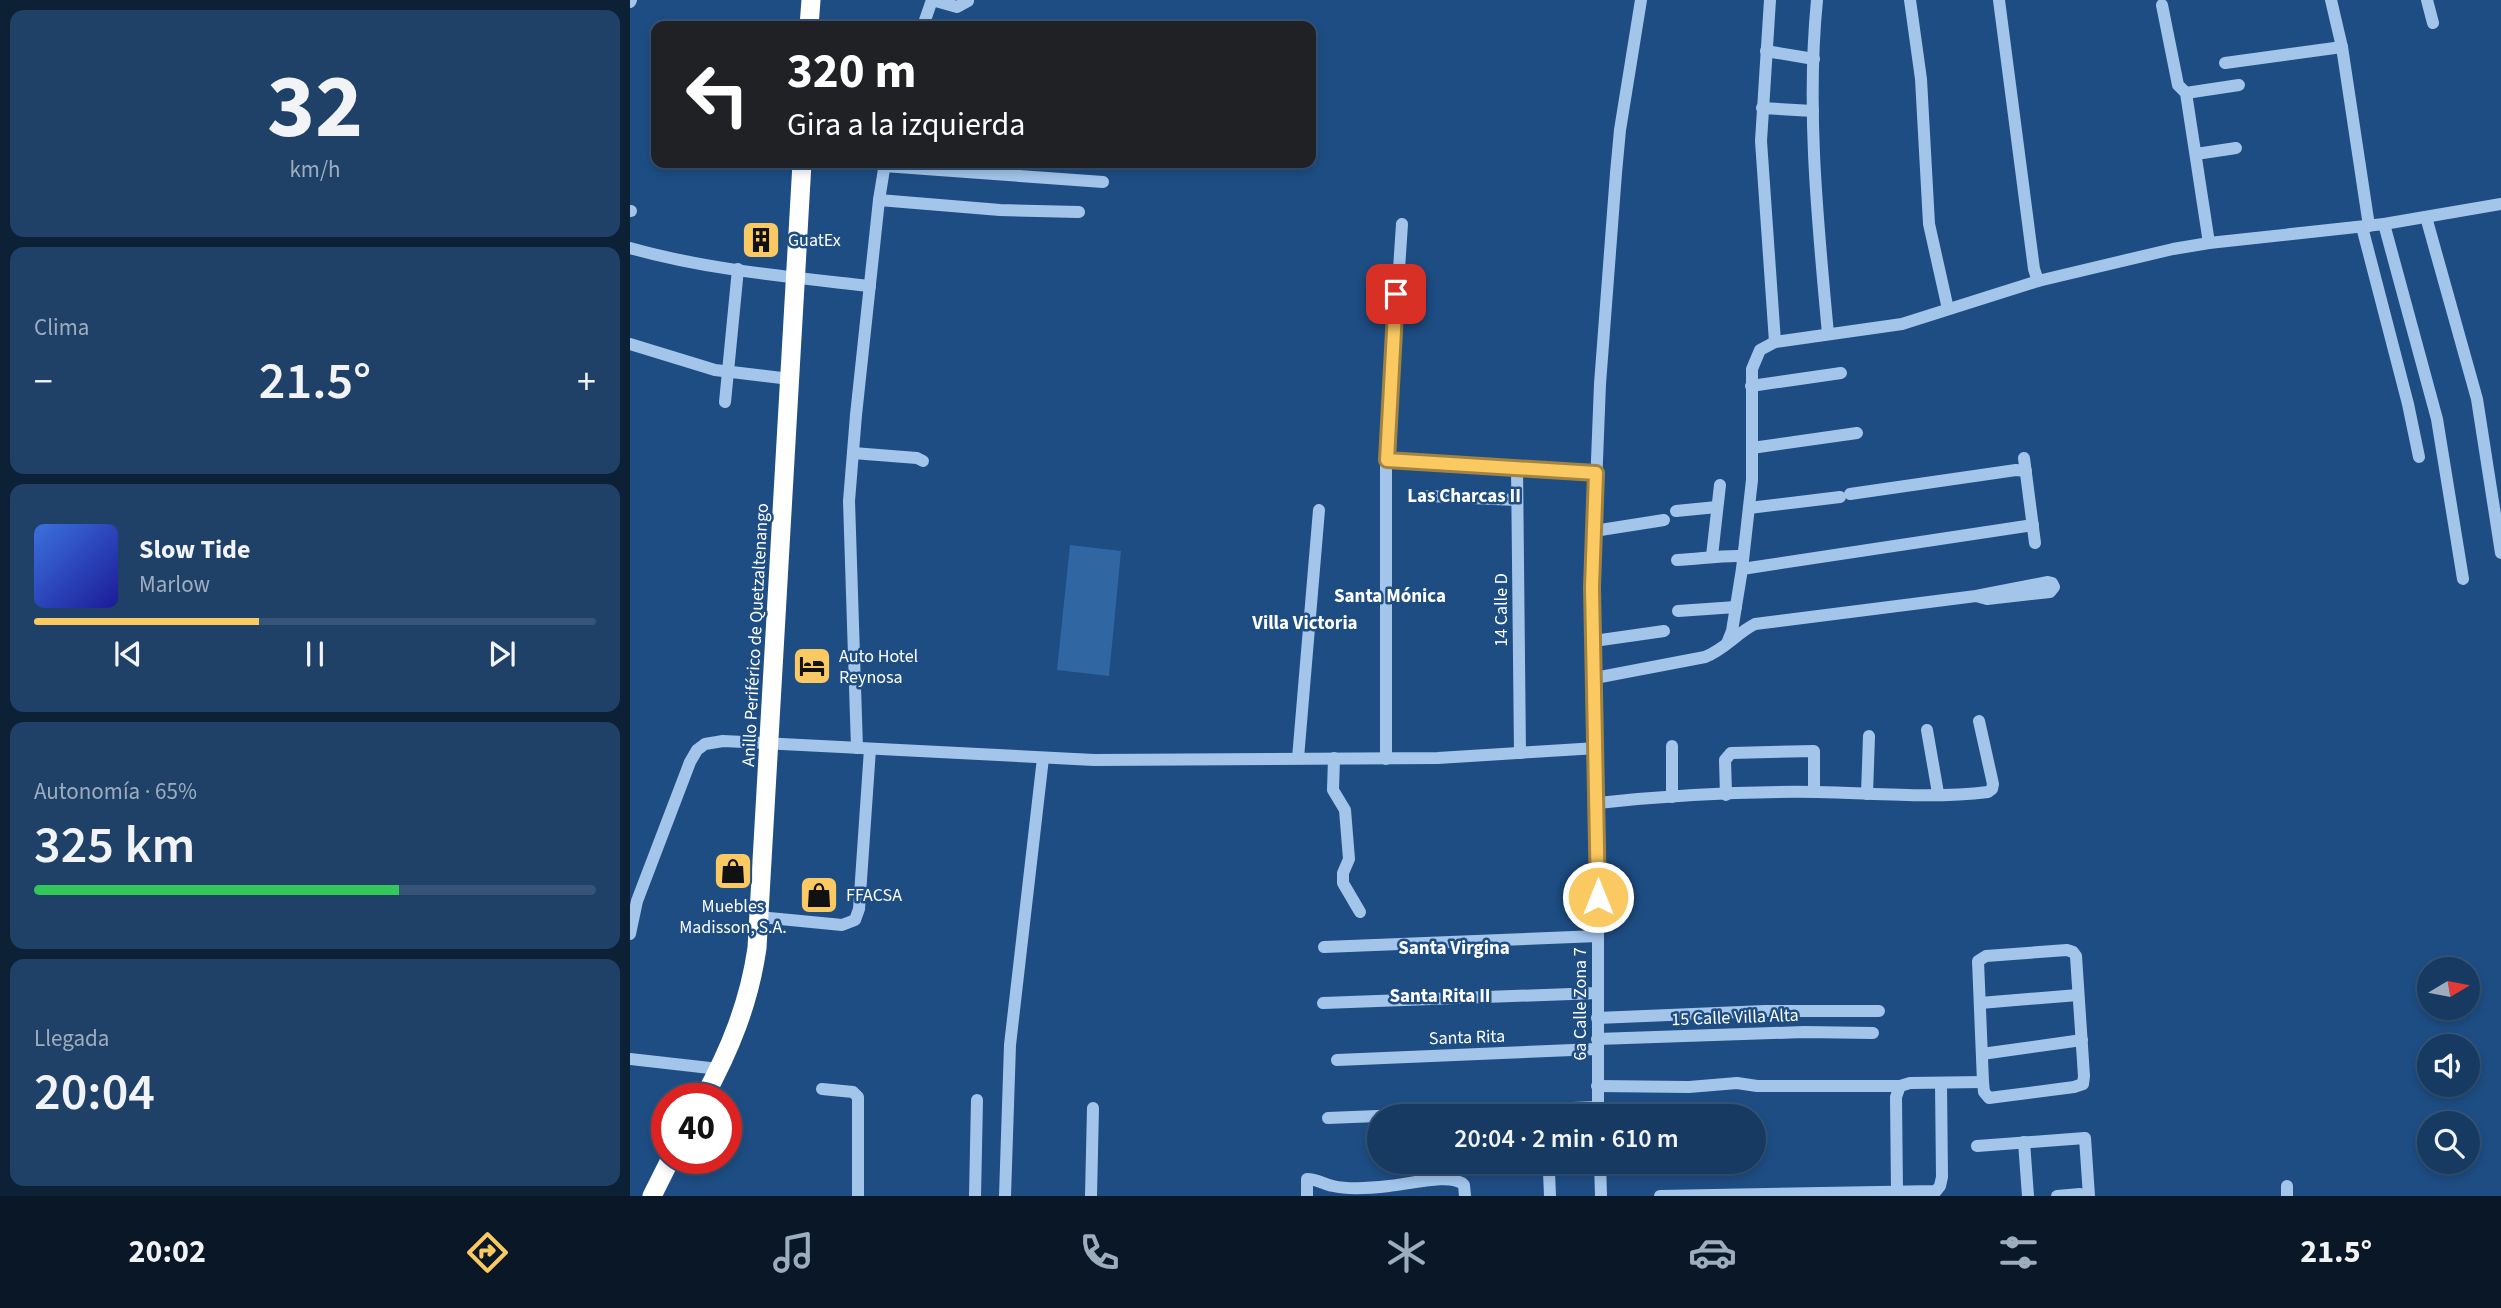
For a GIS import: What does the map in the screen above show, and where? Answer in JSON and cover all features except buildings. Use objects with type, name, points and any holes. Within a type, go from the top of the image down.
[{"type":"highway","points":[[809,21],[811,0]]},
{"type":"highway","name":"Anillo Periférico de Quetzaltenango","points":[[712,1083],[738,1027],[750,990],[760,917],[802,168]]},
{"type":"highway","points":[[652,1196],[663,1174]]},
{"type":"street","points":[[925,21],[932,0],[956,7],[968,1]]},
{"type":"street","name":"6a Calle Zona 7","points":[[1597,1104],[1598,803],[1594,641],[1596,473],[1620,130],[1641,0]]},
{"type":"street","points":[[1770,0],[1762,108],[1762,164],[1775,342]]},
{"type":"street","points":[[1817,0],[1813,111],[1828,334]]},
{"type":"street","points":[[1910,0],[1921,79],[1929,224],[1948,309]]},
{"type":"street","points":[[1999,0],[2032,257],[2038,281]]},
{"type":"street","points":[[2331,0],[2343,47],[2365,227],[2419,457]]},
{"type":"street","points":[[2427,0],[2433,23]]},
{"type":"street","points":[[2162,5],[2178,85],[2186,93],[2209,243]]},
{"type":"street","points":[[2225,63],[2343,47]]},
{"type":"street","points":[[1766,51],[1814,59]]},
{"type":"street","points":[[2186,93],[2239,85]]},
{"type":"street","points":[[1762,108],[1813,111]]},
{"type":"street","points":[[2196,154],[2236,148]]},
{"type":"street","points":[[857,748],[849,526],[853,453],[884,168]]},
{"type":"street","points":[[933,168],[1103,182]]},
{"type":"street","points":[[879,200],[1000,210],[1079,212]]},
{"type":"street","points":[[1728,641],[1743,563],[1749,509],[1752,369],[1755,356],[1764,347],[1775,342],[1884,328],[2038,281],[2209,243],[2384,225],[2501,204]]},
{"type":"street","points":[[2427,217],[2477,398],[2501,553]]},
{"type":"street","points":[[1387,759],[1387,460],[1402,224]]},
{"type":"street","points":[[2384,225],[2437,419],[2463,579]]},
{"type":"street","points":[[631,250],[796,278],[870,286]]},
{"type":"street","points":[[725,402],[738,269]]},
{"type":"street","points":[[630,344],[700,366],[790,379]]},
{"type":"street","points":[[1751,386],[1841,373]]},
{"type":"street","points":[[1752,448],[1857,433]]},
{"type":"street","points":[[853,453],[917,458],[923,461]]},
{"type":"street","points":[[1387,460],[1596,473]]},
{"type":"street","points":[[1749,509],[2016,470],[2025,465],[2035,543]]},
{"type":"street","name":"14 Calle D","points":[[1517,467],[1520,753]]},
{"type":"street","points":[[1712,556],[1720,485]]},
{"type":"street","points":[[1428,496],[1516,500]]},
{"type":"street","points":[[1676,511],[1717,507]]},
{"type":"street","points":[[1298,758],[1319,510]]},
{"type":"street","points":[[1594,531],[1664,520]]},
{"type":"street","points":[[1677,561],[1712,556],[1743,563],[2033,525]]},
{"type":"street","points":[[1595,678],[1705,657],[1755,624],[1976,596],[2048,582],[2054,587],[2050,592],[1987,599],[1976,596]]},
{"type":"street","points":[[1678,611],[1736,607]]},
{"type":"street","points":[[1594,641],[1664,631]]},
{"type":"street","points":[[1598,803],[1672,797],[1814,792],[1979,793],[1992,789],[1993,784],[1979,721]]},
{"type":"street","points":[[1927,730],[1938,793]]},
{"type":"street","points":[[1867,794],[1869,736]]},
{"type":"street","points":[[630,934],[634,900],[690,762],[697,750],[705,744],[723,741],[770,742],[1043,758],[1142,760],[1438,758],[1597,748]]},
{"type":"street","points":[[1672,746],[1672,797]]},
{"type":"street","points":[[760,917],[842,925],[855,920],[859,909],[870,749]]},
{"type":"street","points":[[1726,795],[1726,760],[1731,752],[1814,751],[1814,792]]},
{"type":"street","points":[[1005,1196],[1010,1045],[1043,758]]},
{"type":"street","points":[[1334,758],[1333,790],[1345,810],[1348,847],[1349,862],[1343,873],[1343,883],[1360,912]]},
{"type":"street","points":[[1324,947],[1598,936]]},
{"type":"street","points":[[2073,951],[2076,959],[2082,1040],[2084,1080],[2080,1086],[1995,1098],[1986,1095],[1983,1082],[1980,1003],[1978,961],[1984,957],[2073,951]]},
{"type":"street","points":[[1323,1003],[1598,993]]},
{"type":"street","points":[[1980,1003],[2078,995]]},
{"type":"street","points":[[1597,1018],[1765,1011],[1879,1011]]},
{"type":"street","name":"15 Calle Villa Alta","points":[[1597,1044],[1755,1034],[1873,1033]]},
{"type":"street","points":[[1982,1054],[2082,1040]]},
{"type":"street","name":"Santa Rita","points":[[1337,1060],[1597,1044]]},
{"type":"street","points":[[630,1059],[719,1069]]},
{"type":"street","points":[[1597,1086],[1689,1087],[1737,1083],[1754,1086],[1900,1086],[1907,1083],[1983,1082]]},
{"type":"street","points":[[1660,1196],[1896,1192],[1931,1194],[1938,1189],[1941,1181],[1941,1083]]},
{"type":"street","points":[[1896,1192],[1896,1097],[1900,1086]]},
{"type":"street","points":[[822,1089],[853,1092],[858,1097],[858,1196]]},
{"type":"street","points":[[975,1196],[977,1100]]},
{"type":"street","points":[[1091,1196],[1093,1108]]},
{"type":"street","points":[[1328,1118],[1367,1117]]},
{"type":"street","points":[[1977,1146],[2085,1138],[2084,1195],[2057,1196]]},
{"type":"street","points":[[2024,1142],[2028,1196]]},
{"type":"street","points":[[1549,1174],[1550,1196]]},
{"type":"street","points":[[1600,1174],[1601,1196]]},
{"type":"street","points":[[1307,1196],[1307,1179],[1336,1187],[1358,1188],[1416,1181],[1458,1181],[1464,1189]]},
{"type":"shaded area","points":[[1070,545],[1121,551],[1109,676],[1057,670]]},
{"type":"place","name":"GuatEx","points":[[761,240]]},
{"type":"place","name":"Auto Hotel Reynosa","points":[[812,666]]},
{"type":"place","name":"Muebles Madisson, S.A.","points":[[733,871]]},
{"type":"place","name":"FFACSA","points":[[819,895]]},
{"type":"district","name":"Las Charcas II","points":[[1464,495]]},
{"type":"district","name":"Santa Mónica","points":[[1390,595]]},
{"type":"district","name":"Villa Victoria","points":[[1305,622]]},
{"type":"district","name":"Santa Virgina","points":[[1454,947]]},
{"type":"district","name":"Santa Rita II","points":[[1440,995]]},
{"type":"route","points":[[1396,294],[1387,460],[1596,473],[1592,587],[1598,897]]}]
